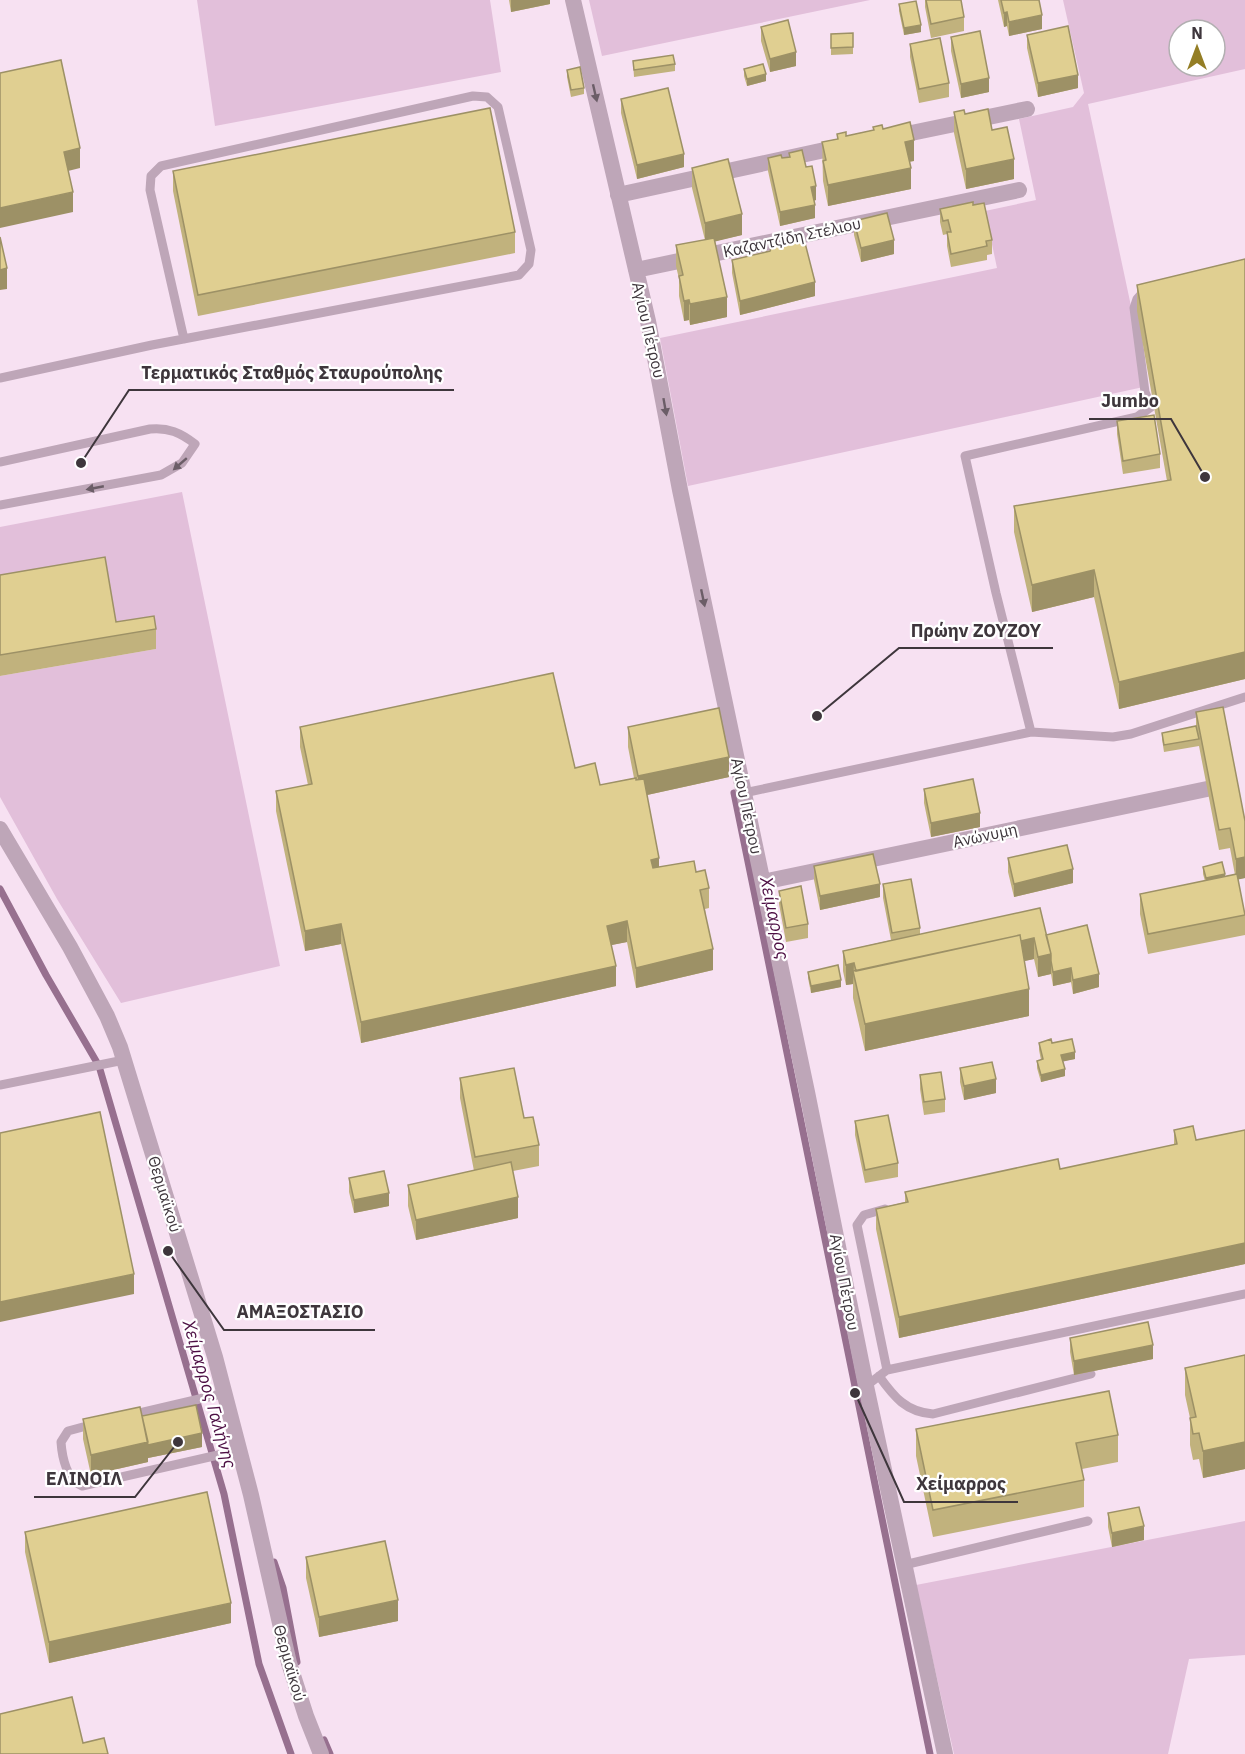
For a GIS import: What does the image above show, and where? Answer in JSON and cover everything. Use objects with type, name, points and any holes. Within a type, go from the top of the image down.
[{"type":"street","name":"Αγίου Πέτρου","points":[[573,0],[652,341],[680,490],[763,882],[877,1377],[904,1564],[945,1754]]},
{"type":"street","points":[[618,195],[1027,109]]},
{"type":"street","name":"Καζαντζίδη Στέλιου","points":[[636,270],[1019,190]]},
{"type":"street","name":"Ανώνυμη","points":[[763,882],[1207,789]]},
{"type":"street","name":"Θερμαϊκού","points":[[0,829],[94,991],[116,1036],[225,1393],[289,1663],[321,1754]]},
{"type":"lane","points":[[0,378],[184,339],[519,275],[529,264],[531,250],[498,107],[488,97],[473,96],[161,166],[151,176],[150,190],[184,339]]},
{"type":"lane","points":[[1031,732],[965,456],[1137,417],[1145,413],[1151,407],[1144,392],[1134,308],[1137,298],[1149,286],[1158,284]]},
{"type":"lane","points":[[0,462],[159,428],[176,432],[195,444],[182,464],[161,475],[0,505]]},
{"type":"lane","points":[[744,793],[1031,732],[1113,737],[1150,728],[1245,697]]},
{"type":"lane","points":[[0,1085],[124,1060]]},
{"type":"lane","points":[[892,1208],[864,1215],[857,1225],[877,1377],[897,1400],[914,1410],[933,1414],[1091,1374]]},
{"type":"lane","points":[[877,1377],[1245,1294]]},
{"type":"lane","points":[[118,1418],[225,1393]]},
{"type":"lane","points":[[107,1420],[74,1428],[63,1436],[62,1448],[69,1475],[76,1484],[88,1486],[240,1450]]},
{"type":"lane","points":[[904,1564],[1088,1521]]},
{"type":"shaded area","points":[[197,0],[490,0],[501,72],[215,126]]},
{"type":"shaded area","points":[[589,0],[870,0],[602,56]]},
{"type":"shaded area","points":[[1063,0],[1245,0],[1245,69],[1227,73],[1227,18],[1167,18],[1167,78],[1205,78],[1088,104],[1148,386],[688,486],[660,338],[997,268],[985,211],[1036,200],[1019,119],[1073,107],[1084,93]]},
{"type":"shaded area","points":[[182,492],[280,966],[121,1003],[57,899],[0,797],[0,676],[156,649],[0,595],[0,527]]},
{"type":"shaded area","points":[[1245,1521],[1245,1655],[1189,1659],[1168,1754],[954,1754],[916,1585]]},
{"type":"building","points":[[926,0],[961,0],[964,17],[931,24]]},
{"type":"building","points":[[1001,0],[1039,0],[1042,15],[1009,22]]},
{"type":"building","points":[[916,1],[921,25],[904,28],[899,4]]},
{"type":"building","points":[[788,20],[796,52],[770,59],[761,27]]},
{"type":"building","points":[[1068,26],[1078,75],[1038,83],[1027,35]]},
{"type":"building","points":[[980,31],[989,78],[961,84],[951,37]]},
{"type":"building","points":[[853,33],[853,47],[831,48],[831,34]]},
{"type":"building","points":[[940,38],[949,83],[919,89],[910,44]]},
{"type":"building","points":[[673,55],[675,64],[634,70],[633,61]]},
{"type":"building","points":[[61,60],[80,148],[64,152],[73,192],[0,208],[0,73]]},
{"type":"building","points":[[763,64],[766,74],[747,79],[744,69]]},
{"type":"building","points":[[580,67],[584,88],[571,90],[567,70]]},
{"type":"building","points":[[668,88],[684,154],[637,165],[621,99]]},
{"type":"building","points":[[490,108],[515,232],[198,295],[173,171]]},
{"type":"building","points":[[988,109],[992,130],[1007,127],[1014,159],[966,169],[954,112],[964,110],[965,114]]},
{"type":"building","points":[[910,122],[914,140],[905,142],[911,168],[828,185],[822,142],[838,139],[837,134],[846,132],[846,136],[874,130],[873,127],[882,125],[883,129]]},
{"type":"building","points":[[802,150],[806,167],[812,166],[816,186],[811,187],[815,205],[780,212],[768,158],[781,155],[782,158],[790,157],[789,153]]},
{"type":"building","points":[[728,159],[742,214],[705,223],[692,168]]},
{"type":"building","points":[[973,202],[973,205],[984,203],[992,240],[986,241],[987,246],[951,254],[947,232],[951,232],[948,220],[943,221],[940,209]]},
{"type":"building","points":[[887,213],[894,240],[861,248],[854,221]]},
{"type":"building","points":[[0,237],[7,268],[0,270]]},
{"type":"building","points":[[714,238],[727,297],[690,304],[689,300],[684,301],[679,276],[683,275],[676,245]]},
{"type":"building","points":[[796,239],[804,239],[815,282],[740,301],[732,260],[770,251],[775,244],[786,245]]},
{"type":"building","points":[[1245,259],[1245,652],[1119,682],[1094,570],[1032,585],[1014,506],[1171,480],[1137,285]]},
{"type":"building","points":[[1154,415],[1160,454],[1123,461],[1117,421]]},
{"type":"building","points":[[105,557],[116,622],[154,616],[156,629],[0,655],[0,575]]},
{"type":"building","points":[[553,673],[575,768],[595,763],[600,785],[636,778],[636,780],[644,779],[659,858],[651,860],[653,868],[694,861],[696,872],[705,870],[709,888],[700,890],[713,949],[636,968],[627,921],[607,926],[616,966],[361,1022],[341,924],[305,931],[276,791],[312,784],[300,727]]},
{"type":"building","points":[[1223,707],[1245,821],[1245,857],[1236,859],[1230,828],[1219,830],[1196,712]]},
{"type":"building","points":[[719,708],[729,757],[638,776],[628,727]]},
{"type":"building","points":[[1196,726],[1199,739],[1164,745],[1162,733]]},
{"type":"building","points":[[973,779],[980,813],[931,823],[924,789]]},
{"type":"building","points":[[1067,845],[1073,869],[1014,884],[1008,858]]},
{"type":"building","points":[[873,854],[880,884],[820,896],[814,866]]},
{"type":"building","points":[[1222,862],[1225,874],[1206,878],[1203,867]]},
{"type":"building","points":[[1237,874],[1245,915],[1148,934],[1140,894]]},
{"type":"building","points":[[911,879],[920,928],[892,933],[883,884]]},
{"type":"building","points":[[801,886],[808,924],[786,928],[779,891]]},
{"type":"building","points":[[1040,908],[1051,954],[1038,957],[1034,938],[1021,941],[1020,935],[856,971],[854,963],[846,965],[843,951]]},
{"type":"building","points":[[1087,925],[1099,974],[1073,980],[1071,968],[1053,972],[1046,935]]},
{"type":"building","points":[[1020,935],[1029,989],[865,1024],[853,971]]},
{"type":"building","points":[[838,965],[841,980],[811,986],[808,972]]},
{"type":"building","points":[[1051,1039],[1052,1043],[1072,1039],[1075,1052],[1061,1055],[1065,1069],[1041,1075],[1037,1061],[1043,1059],[1039,1043]]},
{"type":"building","points":[[992,1062],[996,1079],[964,1086],[960,1068]]},
{"type":"building","points":[[514,1068],[524,1118],[533,1117],[539,1145],[475,1157],[460,1078]]},
{"type":"building","points":[[941,1072],[945,1099],[924,1102],[920,1075]]},
{"type":"building","points":[[100,1112],[134,1274],[0,1302],[0,1133]]},
{"type":"building","points":[[888,1115],[898,1163],[865,1170],[855,1121]]},
{"type":"building","points":[[1193,1126],[1196,1140],[1245,1130],[1245,1243],[899,1317],[876,1209],[908,1202],[905,1192],[1058,1159],[1060,1169],[1177,1144],[1174,1130]]},
{"type":"building","points":[[511,1162],[518,1197],[416,1220],[408,1185]]},
{"type":"building","points":[[384,1171],[389,1193],[354,1200],[349,1178]]},
{"type":"building","points":[[1148,1322],[1153,1345],[1074,1361],[1070,1338]]},
{"type":"building","points":[[1245,1355],[1245,1442],[1203,1451],[1199,1433],[1193,1434],[1190,1418],[1196,1417],[1185,1368]]},
{"type":"building","points":[[1109,1391],[1118,1435],[1076,1443],[1084,1480],[933,1510],[916,1429]]},
{"type":"building","points":[[196,1405],[202,1433],[148,1445],[142,1416]]},
{"type":"building","points":[[140,1407],[148,1442],[91,1455],[83,1419]]},
{"type":"building","points":[[207,1492],[231,1603],[49,1642],[25,1532]]},
{"type":"building","points":[[1139,1507],[1144,1526],[1112,1533],[1108,1513]]},
{"type":"building","points":[[385,1541],[398,1600],[319,1617],[306,1557]]},
{"type":"building","points":[[72,1697],[83,1743],[104,1738],[108,1754],[0,1754],[0,1714]]},
{"type":"waterway","name":"Χείμαρρος","points":[[734,793],[930,1754]]},
{"type":"waterway","name":"Χείμαρρος Γαλήνης","points":[[0,889],[46,975],[99,1066],[224,1494],[259,1664],[291,1754]]},
{"type":"waterway","name":"Χείμαρρος Γαλήνης","points":[[274,1562],[283,1588],[297,1662]]},
{"type":"waterway","name":"Χείμαρρος Γαλήνης","points":[[324,1740],[330,1754]]},
{"type":"place","name":"Τερματικός Σταθμός Σταυρούπολης","points":[[81,463]]},
{"type":"place","name":"Jumbo","points":[[1205,477]]},
{"type":"place","name":"Πρώην ΖΟΥΖΟΥ","points":[[817,716]]},
{"type":"place","name":"ΑΜΑΞΟΣΤΑΣΙΟ","points":[[168,1251]]},
{"type":"place","name":"Χείμαρρος","points":[[855,1393]]},
{"type":"place","name":"ΕΛΙΝΟΙΛ","points":[[178,1442]]}]
